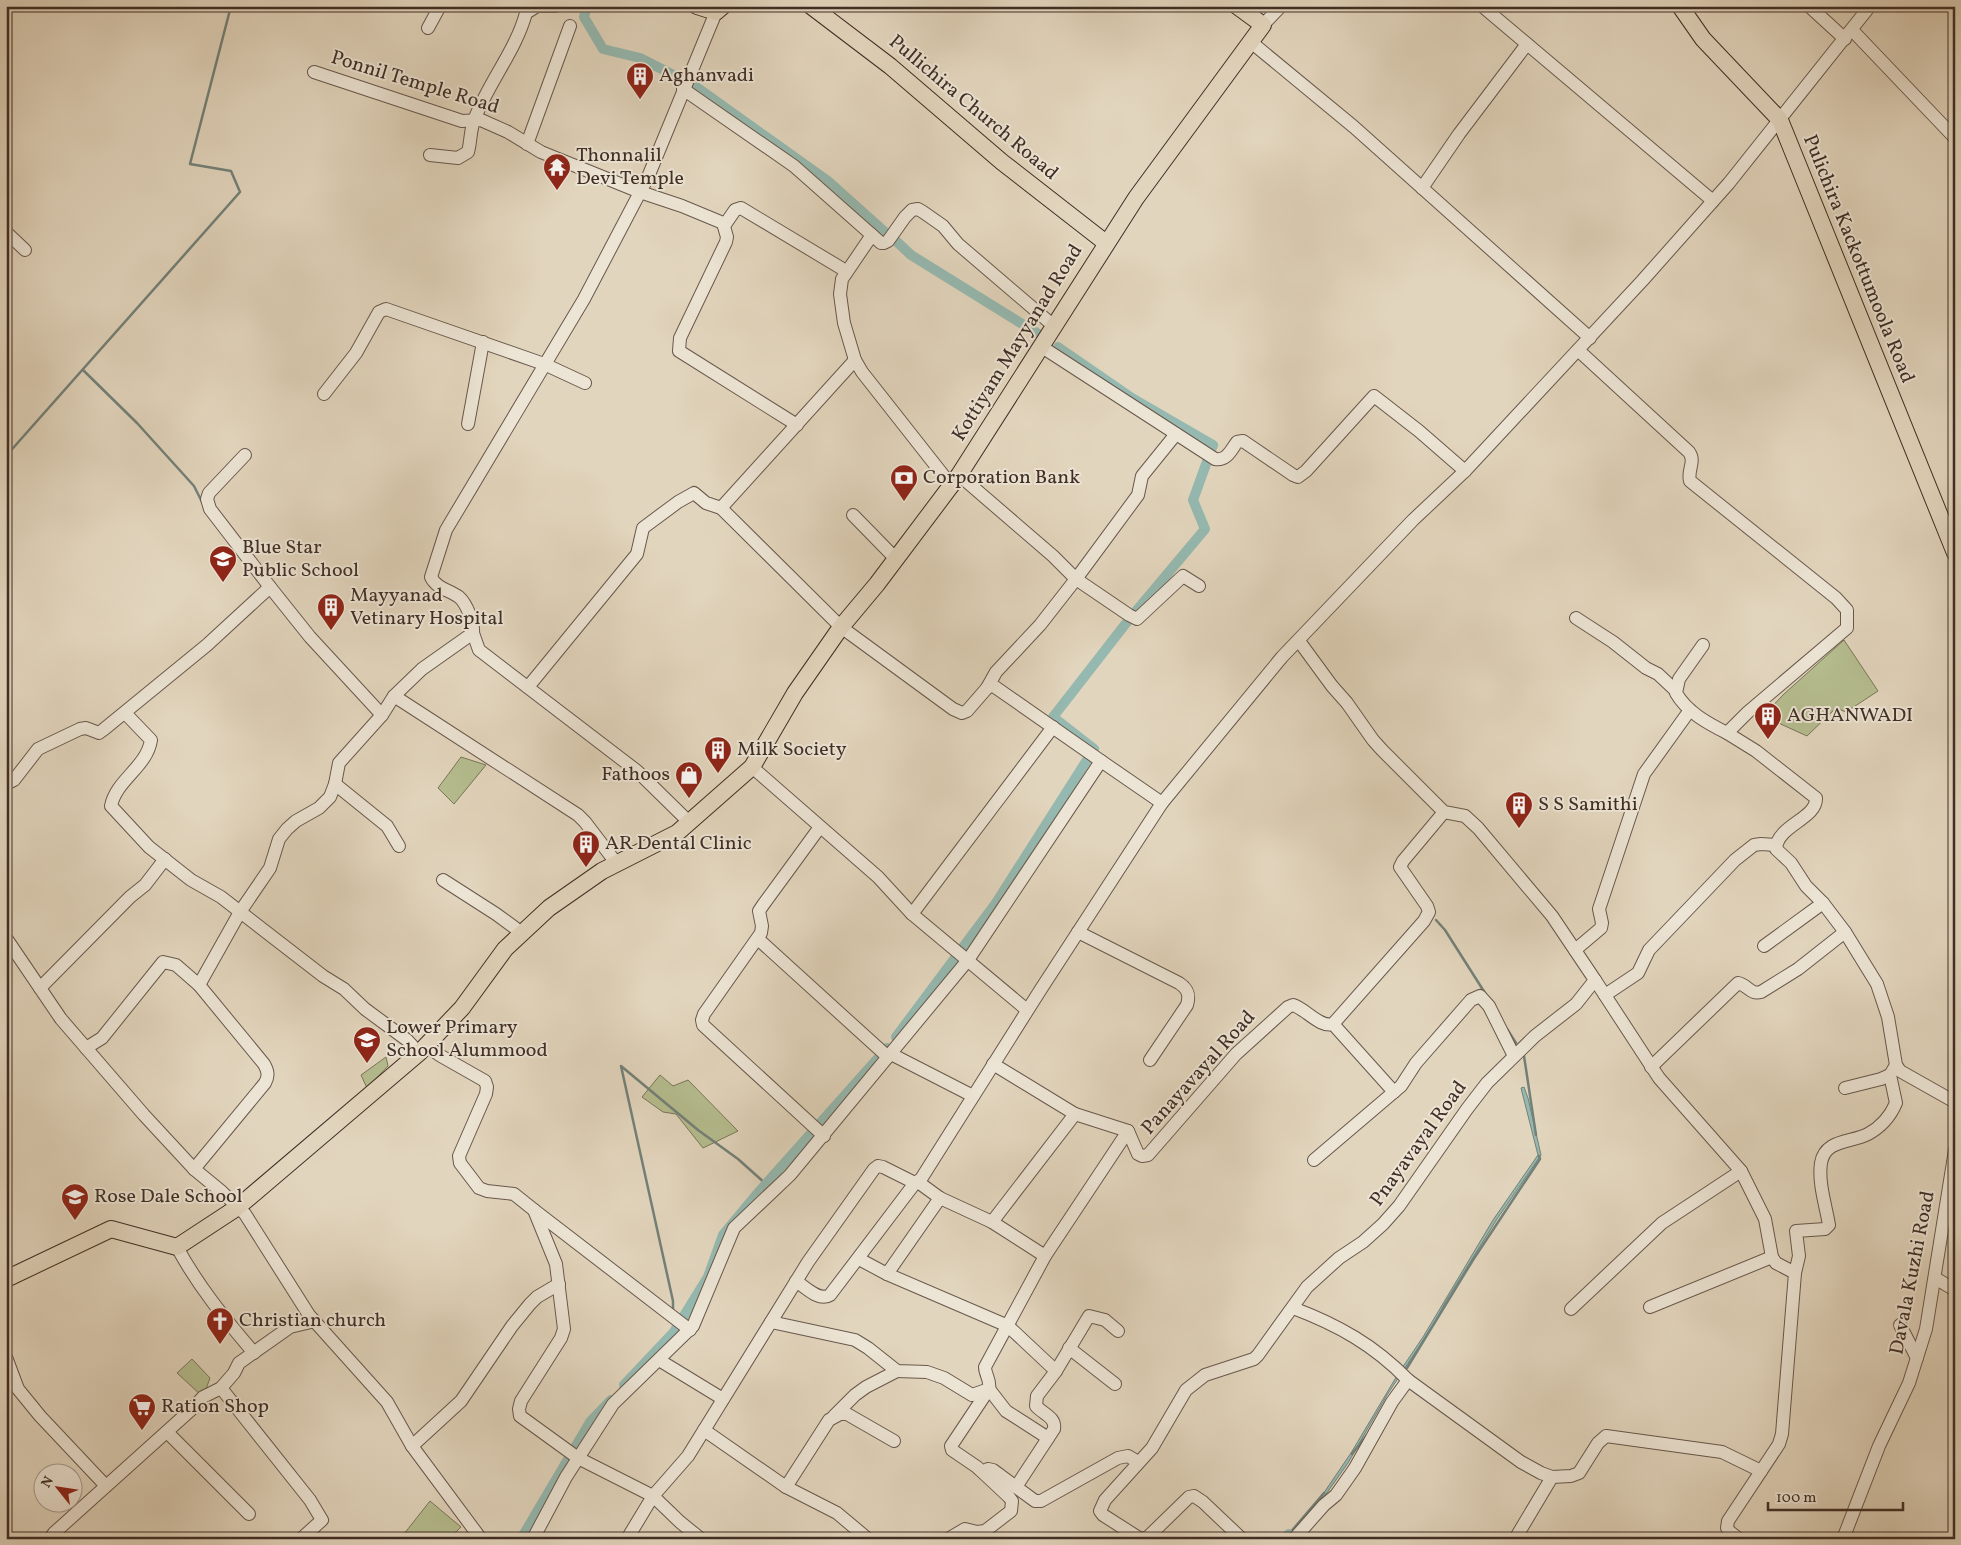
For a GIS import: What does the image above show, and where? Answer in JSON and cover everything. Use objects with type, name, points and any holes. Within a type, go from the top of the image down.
[{"type":"main road","points":[[697,6],[703,10],[719,9]]},
{"type":"main road","name":"Pullichira Church Roaad","points":[[811,6],[890,66],[1002,162],[1106,244]]},
{"type":"main road","points":[[1237,6],[1263,25]]},
{"type":"main road","name":"Pulichira Kackottumoola Road","points":[[1680,6],[1703,39],[1780,120],[1955,553]]},
{"type":"main road","name":"Kottiyam Mayyanad Road","points":[[177,1247],[238,1207],[423,1049],[462,1008],[505,949],[549,908],[570,892],[617,864],[677,833],[752,766],[795,693],[841,627],[896,559],[955,480],[1055,327],[1136,198],[1263,25]]},
{"type":"main road","points":[[6,1279],[111,1229],[177,1247]]},
{"type":"street","points":[[428,28],[440,6]]},
{"type":"street","points":[[430,155],[458,158],[468,152],[474,119],[526,13],[537,6],[556,6]]},
{"type":"street","points":[[1263,25],[1281,6]]},
{"type":"street","points":[[1809,6],[1848,34],[1955,138]]},
{"type":"street","points":[[796,1282],[816,1295],[827,1297],[859,1259],[917,1182],[1162,803],[1282,657],[1413,520],[1465,470],[1590,338],[1714,201],[1870,6]]},
{"type":"street","points":[[1484,7],[1714,201]]},
{"type":"street","points":[[690,822],[637,771],[479,650],[473,633],[474,626],[465,604],[460,598],[434,583],[431,577],[446,530],[584,298],[648,177],[683,89],[719,9]]},
{"type":"street","points":[[527,144],[570,26]]},
{"type":"street","points":[[1251,42],[1354,127],[1590,338]]},
{"type":"street","points":[[1422,188],[1459,134],[1527,44]]},
{"type":"street","name":"Ponnil Temple Road","points":[[314,72],[462,121],[482,120],[508,132],[527,144],[640,192],[682,206],[723,225]]},
{"type":"street","points":[[683,89],[794,166],[872,235],[884,243],[888,241],[905,216],[912,210],[918,209],[923,212],[942,226],[958,244],[1055,327]]},
{"type":"street","points":[[797,425],[679,351],[680,338],[726,242],[727,237],[723,225],[735,210],[741,208],[841,268],[846,273]]},
{"type":"street","points":[[6,232],[25,250]]},
{"type":"street","points":[[872,235],[846,273],[840,286],[844,323],[856,360],[862,372],[955,480],[1053,556],[1076,579],[1137,619],[1183,576],[1199,586]]},
{"type":"street","points":[[324,394],[356,353],[379,312],[386,309],[544,364],[585,383]]},
{"type":"street","points":[[468,424],[483,342]]},
{"type":"street","points":[[1042,347],[1209,456],[1220,460],[1226,458],[1237,442],[1243,441],[1298,477],[1306,471],[1374,396],[1465,470]]},
{"type":"street","points":[[1578,350],[1689,452],[1692,457],[1688,474],[1690,481],[1836,598],[1847,610],[1847,628],[1748,712],[1727,733]]},
{"type":"street","points":[[721,508],[856,360]]},
{"type":"street","points":[[528,687],[636,554],[643,528],[694,493],[706,503],[721,508],[841,627],[958,712],[962,713],[967,711],[987,688],[996,672],[1040,625],[1076,579],[1138,495],[1142,476],[1176,434]]},
{"type":"street","points":[[245,455],[212,489],[207,499],[208,504],[310,637],[382,715]]},
{"type":"street","points":[[852,515],[896,559]]},
{"type":"street","points":[[6,784],[14,780],[38,749],[80,729],[86,728],[98,733],[125,713],[207,645],[270,587]]},
{"type":"street","points":[[1576,618],[1613,642],[1646,668],[1658,674],[1675,690],[1681,702],[1690,710],[1756,751],[1816,798],[1813,809],[1780,835],[1776,849],[1792,863],[1806,886],[1823,903],[1845,932],[1877,984],[1888,1017],[1896,1103],[1885,1121],[1868,1134],[1860,1138],[1841,1142],[1826,1151],[1821,1165],[1829,1225],[1825,1229],[1796,1231],[1799,1256],[1794,1274],[1782,1434],[1779,1444],[1728,1522],[1727,1528],[1739,1539]]},
{"type":"street","points":[[199,985],[240,912],[270,868],[279,839],[296,821],[320,808],[330,797],[335,784],[339,763],[382,715],[394,696],[422,669],[473,633]]},
{"type":"street","points":[[1299,641],[1373,740],[1444,812],[1465,816],[1478,828],[1552,916],[1650,1067],[1741,1171],[1765,1219],[1772,1258],[1776,1263],[1794,1274]]},
{"type":"street","points":[[1675,690],[1679,679],[1703,645]]},
{"type":"street","points":[[987,688],[995,687],[1162,803]]},
{"type":"street","points":[[394,696],[578,815],[617,864]]},
{"type":"street","points":[[1575,950],[1601,928],[1600,903],[1644,774],[1690,710]]},
{"type":"street","points":[[125,713],[151,740],[146,755],[113,796],[111,806],[149,847],[191,880],[221,897],[323,976],[344,989],[365,1009],[407,1040],[441,1056],[485,1081],[487,1087],[486,1094],[459,1156],[460,1163],[478,1188],[514,1194],[690,1330]]},
{"type":"street","points":[[912,914],[1053,727]]},
{"type":"street","points":[[533,1539],[578,1458],[613,1404],[690,1330],[734,1228],[790,1175],[968,960],[1101,761]]},
{"type":"street","points":[[752,766],[878,877],[912,914],[1027,1010]]},
{"type":"street","points":[[335,784],[386,826],[399,846]]},
{"type":"street","points":[[1394,1092],[1334,1024],[1427,916],[1429,912],[1427,906],[1400,867],[1444,812]]},
{"type":"street","points":[[820,826],[759,911],[762,926],[758,939],[704,1014],[702,1020],[703,1025],[824,1136]]},
{"type":"street","points":[[1605,995],[1638,973],[1649,950],[1735,860],[1754,845],[1776,845]]},
{"type":"street","points":[[40,988],[145,884],[165,859]]},
{"type":"street","points":[[443,880],[522,933]]},
{"type":"street","points":[[1764,946],[1823,903]]},
{"type":"street","points":[[1078,932],[1179,983],[1188,992],[1187,1005],[1150,1060]]},
{"type":"street","points":[[1650,1067],[1738,983],[1743,984],[1756,994],[1761,992],[1798,968],[1845,932]]},
{"type":"street","points":[[6,938],[61,1018],[144,1115],[194,1169],[245,1214],[309,1315],[387,1402],[412,1446],[480,1539]]},
{"type":"street","points":[[758,939],[890,1056],[973,1096]]},
{"type":"street","points":[[86,1048],[102,1038],[163,962],[176,965],[199,985],[264,1064],[268,1071],[268,1078],[194,1169]]},
{"type":"street","name":"Pnayavayal Road","points":[[1242,1539],[1203,1502],[1194,1496],[1189,1497],[1145,1539],[1139,1538],[1103,1515],[1100,1511],[1102,1505],[1152,1448],[1186,1390],[1205,1376],[1254,1359],[1293,1308],[1307,1286],[1383,1224],[1399,1206],[1487,1083],[1535,1036],[1576,1004],[1595,980]]},
{"type":"street","points":[[1314,1160],[1401,1086],[1416,1063],[1471,1000],[1480,996],[1489,1006],[1514,1056]]},
{"type":"street","name":"Panayavayal Road","points":[[994,1064],[1075,1114],[1128,1131],[1138,1154],[1142,1156],[1152,1152],[1236,1054],[1288,1007],[1293,1004],[1302,1008],[1323,1024],[1328,1026],[1334,1024]]},
{"type":"street","points":[[1845,1088],[1881,1079],[1893,1070],[1900,1071],[1955,1102]]},
{"type":"street","points":[[992,1222],[1075,1114]]},
{"type":"street","points":[[948,1539],[965,1529],[977,1532],[986,1531],[1011,1511],[1012,1506],[1009,1497],[977,1467],[952,1450],[951,1446],[989,1389],[990,1382],[985,1372],[985,1367],[1045,1256],[1128,1131]]},
{"type":"street","name":"Davala Kuzhi Road","points":[[1843,1539],[1878,1446],[1909,1383],[1926,1329],[1955,1150]]},
{"type":"street","points":[[627,1539],[653,1496],[688,1456],[796,1282],[874,1169],[878,1166],[917,1182],[940,1198],[992,1222],[1045,1256]]},
{"type":"street","points":[[1571,1309],[1658,1226],[1741,1171]]},
{"type":"street","points":[[886,1274],[940,1198]]},
{"type":"street","points":[[534,1210],[556,1264],[564,1329],[561,1338],[521,1401],[519,1408],[520,1416],[578,1458],[653,1496],[701,1539]]},
{"type":"street","points":[[177,1247],[190,1271],[212,1303],[254,1353]]},
{"type":"street","points":[[1650,1307],[1772,1258]]},
{"type":"street","points":[[859,1259],[886,1274],[1008,1326],[1056,1371]]},
{"type":"street","points":[[1935,1278],[1955,1290]]},
{"type":"street","points":[[412,1446],[462,1402],[512,1326],[530,1304],[537,1297],[559,1284]]},
{"type":"street","points":[[1293,1308],[1319,1318],[1360,1339],[1408,1380],[1521,1462],[1541,1473],[1552,1476],[1571,1476],[1579,1473],[1598,1443],[1606,1436],[1722,1452],[1761,1471]]},
{"type":"street","points":[[1016,1487],[1054,1429],[1055,1424],[1053,1420],[1039,1410],[1035,1402],[1089,1316],[1105,1320],[1118,1331]]},
{"type":"street","points":[[50,1539],[54,1533],[203,1397],[221,1388],[234,1374],[239,1363],[290,1327],[315,1321]]},
{"type":"street","points":[[771,1322],[855,1340],[897,1371]]},
{"type":"street","points":[[1900,1325],[1917,1358]]},
{"type":"street","points":[[1069,1348],[1115,1384]]},
{"type":"street","points":[[6,1357],[18,1389],[106,1486]]},
{"type":"street","points":[[659,1360],[723,1399]]},
{"type":"street","points":[[786,1487],[829,1420],[866,1386],[897,1371],[927,1372],[944,1378],[972,1395],[989,1389]]},
{"type":"street","points":[[1294,1539],[1351,1475],[1392,1402],[1408,1380]]},
{"type":"street","points":[[221,1388],[310,1500],[322,1520],[301,1539]]},
{"type":"street","points":[[989,1389],[1006,1410],[1048,1438]]},
{"type":"street","points":[[834,1416],[847,1414],[894,1440]]},
{"type":"street","points":[[704,1430],[786,1487],[837,1513],[868,1539]]},
{"type":"street","points":[[166,1432],[248,1514]]},
{"type":"street","points":[[977,1467],[982,1472],[988,1469],[993,1470],[1036,1501],[1041,1501],[1118,1458],[1128,1456],[1138,1462]]},
{"type":"street","points":[[1514,1539],[1552,1476]]},
{"type":"green space","points":[[1844,640],[1878,691],[1846,712],[1836,708],[1807,736],[1763,716],[1784,694]]},
{"type":"green space","points":[[461,757],[486,765],[454,804],[438,788]]},
{"type":"green space","points":[[386,1057],[388,1066],[367,1088],[361,1075]]},
{"type":"green space","points":[[660,1075],[673,1086],[688,1080],[738,1131],[703,1148],[676,1114],[663,1112],[642,1097]]},
{"type":"green space","points":[[192,1359],[210,1378],[203,1397],[177,1373]]},
{"type":"green space","points":[[430,1501],[461,1527],[449,1539],[400,1539]]},
{"type":"water","points":[[1524,1087],[1541,1155],[1497,1219],[1446,1301],[1434,1324],[1387,1395],[1348,1463],[1314,1511],[1306,1519],[1351,1453],[1493,1220],[1538,1155],[1521,1088]]},
{"type":"waterway","points":[[6,456],[240,192],[231,171],[190,164],[231,6]]},
{"type":"waterway","points":[[587,6],[584,17],[603,49],[640,58],[695,86],[828,181],[887,234]]},
{"type":"waterway","points":[[896,241],[911,255],[1040,335]]},
{"type":"waterway","points":[[896,1037],[996,903],[1094,749],[1053,717],[1127,622],[1205,529],[1193,500],[1213,445],[1132,398],[1058,347]]},
{"type":"waterway","points":[[83,370],[137,423],[194,486],[202,502]]},
{"type":"waterway","points":[[1436,920],[1445,930],[1485,993]]},
{"type":"waterway","points":[[1507,1029],[1516,1043]]},
{"type":"waterway","points":[[624,1385],[674,1332],[708,1277],[723,1235],[887,1048]]},
{"type":"waterway","points":[[1524,1056],[1536,1135]]},
{"type":"waterway","points":[[673,1312],[673,1301],[621,1066],[698,1130],[738,1159],[766,1184]]},
{"type":"waterway","points":[[1407,1368],[1473,1260],[1540,1159],[1539,1156]]},
{"type":"waterway","points":[[673,1323],[674,1332]]},
{"type":"waterway","points":[[521,1539],[590,1422],[611,1400]]},
{"type":"waterway","points":[[1352,1454],[1367,1435]]},
{"type":"waterway","points":[[1289,1534],[1324,1493]]},
{"type":"waterway","points":[[1284,1539],[1289,1534]]},
{"type":"place","name":"Aghanvadi","points":[[640,100]]},
{"type":"place","name":"Thonnalil Devi Temple","points":[[557,191]]},
{"type":"place","name":"Corporation Bank","points":[[904,502]]},
{"type":"place","name":"Blue Star Public School","points":[[223,583]]},
{"type":"place","name":"Mayyanad Vetinary Hospital","points":[[331,631]]},
{"type":"place","name":"AGHANWADI","points":[[1768,740]]},
{"type":"place","name":"Milk Society","points":[[718,774]]},
{"type":"place","name":"Fathoos","points":[[689,799]]},
{"type":"place","name":"S S Samithi","points":[[1519,829]]},
{"type":"place","name":"AR Dental Clinic","points":[[586,868]]},
{"type":"place","name":"Lower Primary School Alummood","points":[[367,1064]]},
{"type":"place","name":"Rose Dale School","points":[[75,1221]]},
{"type":"place","name":"Christian church","points":[[220,1345]]},
{"type":"place","name":"Ration Shop","points":[[142,1431]]}]
